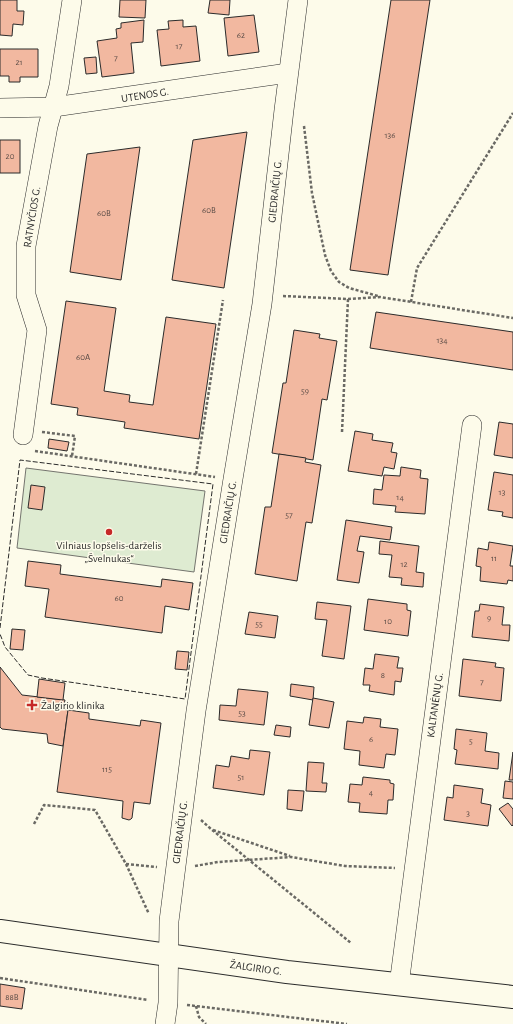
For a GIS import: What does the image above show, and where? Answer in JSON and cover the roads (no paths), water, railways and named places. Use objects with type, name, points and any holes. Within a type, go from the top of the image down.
[{"type":"main road","name":"ŽALGIRIO G.","points":[[0,931],[286,972],[513,997]]},
{"type":"street","name":"RATNYČIOS G.","points":[[26,432],[38,330],[26,295],[26,246],[48,126],[59,86],[72,0]]},
{"type":"street","name":"GIEDRAIČIŲ G.","points":[[165,1024],[168,1003],[169,921],[175,870],[196,711],[264,296],[288,73],[298,0]]},
{"type":"street","name":"UTENOS G.","points":[[0,108],[54,107],[288,73]]},
{"type":"street","name":"KALTANĖNŲ G.","points":[[399,985],[413,868],[472,425]]},
{"type":"place","name":"Vilniaus lopšelis-darželis „Švelnukas“","points":[[109,532]]},
{"type":"place","name":"Žalgirio klinika","points":[[32,705]]}]
